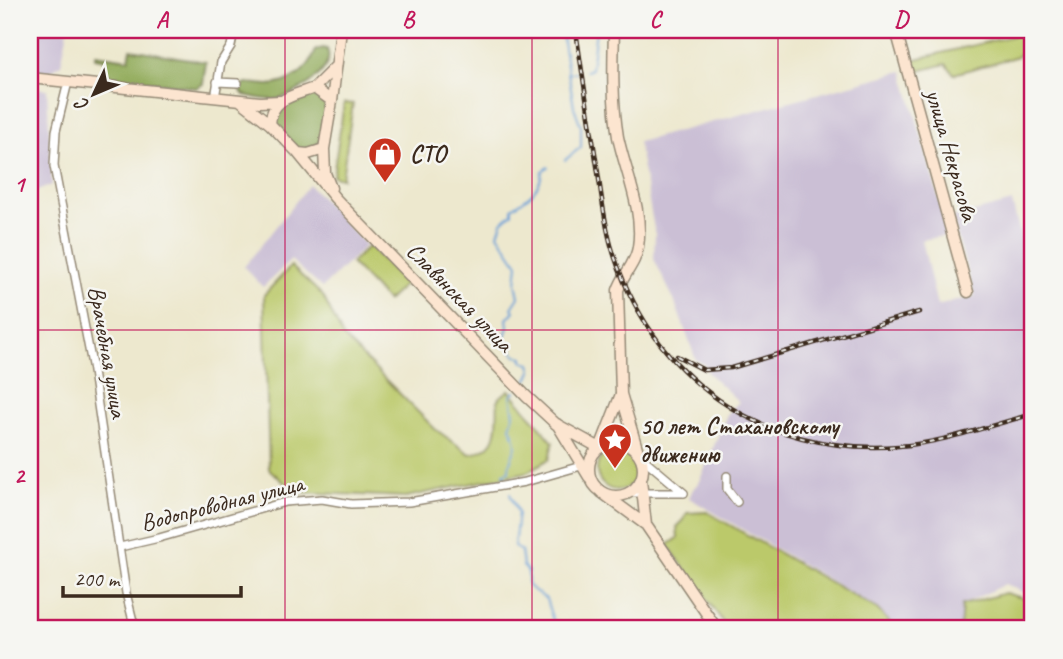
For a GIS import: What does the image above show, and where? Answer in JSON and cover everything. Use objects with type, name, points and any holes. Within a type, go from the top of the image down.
[{"type":"main road","points":[[335,198],[325,173],[324,149],[341,30]]},
{"type":"main road","points":[[614,30],[613,90],[618,137],[639,236],[635,257],[622,277],[618,290],[621,394],[643,466],[641,479],[646,525]]},
{"type":"main road","name":"улица Некрасова","points":[[895,30],[968,292]]},
{"type":"main road","points":[[30,78],[215,98],[280,101],[314,88],[336,66]]},
{"type":"main road","points":[[314,88],[332,101]]},
{"type":"main road","points":[[240,100],[270,124],[298,153],[308,154],[324,149]]},
{"type":"main road","points":[[270,124],[272,109],[280,101]]},
{"type":"main road","name":"Славянская улица","points":[[298,153],[335,198],[526,396],[556,424],[600,448]]},
{"type":"main road","points":[[600,448],[621,394]]},
{"type":"main road","name":"Славянская улица","points":[[556,424],[593,484]]},
{"type":"main road","points":[[639,455],[630,446],[622,443],[609,443],[600,448],[592,456],[589,465],[593,484],[646,525],[717,629]]},
{"type":"main road","points":[[601,492],[618,496],[628,493],[641,479]]},
{"type":"street","points":[[215,98],[221,62],[231,46],[234,32]]},
{"type":"street","name":"Врачебная улица","points":[[68,82],[56,131],[54,166],[92,365],[126,593],[135,629]]},
{"type":"street","points":[[217,82],[238,83]]},
{"type":"street","points":[[628,493],[684,493],[639,455]]},
{"type":"street","name":"Водопроводная улица","points":[[120,547],[285,502],[322,499],[351,504],[409,502],[525,482],[582,466]]},
{"type":"street","points":[[727,476],[727,489],[737,502]]},
{"type":"shaded area","points":[[30,30],[68,30],[61,64],[46,74],[30,72]]},
{"type":"shaded area","points":[[903,71],[949,235],[922,240],[937,306],[975,296],[952,218],[1012,202],[1026,257],[1033,256],[1033,597],[1005,584],[962,605],[960,629],[896,629],[877,608],[689,498],[699,482],[728,412],[739,402],[707,372],[705,365],[696,360],[674,300],[654,259],[655,234],[638,142]]},
{"type":"shaded area","points":[[30,88],[47,89],[52,185],[30,194]]},
{"type":"shaded area","points":[[309,185],[366,245],[322,288],[291,260],[263,287],[244,267]]},
{"type":"green space","points":[[1033,31],[1033,40],[1018,56],[954,74],[946,64],[911,73],[908,61]]},
{"type":"green space","points":[[131,49],[206,62],[203,84],[196,88],[105,75],[105,60],[95,58],[95,54],[129,59]]},
{"type":"green space","points":[[327,49],[326,66],[312,81],[294,93],[269,100],[244,95],[241,91],[242,86],[248,84],[269,85],[292,79],[309,64],[316,50]]},
{"type":"green space","points":[[311,93],[325,103],[323,133],[315,147],[298,150],[275,124],[275,116],[285,103]]},
{"type":"green space","points":[[344,103],[353,104],[342,178],[333,176]]},
{"type":"green space","points":[[369,246],[405,284],[387,301],[351,263]]},
{"type":"green space","points":[[291,266],[323,296],[343,337],[435,429],[470,454],[481,451],[493,441],[497,427],[498,399],[509,390],[553,442],[549,459],[527,472],[406,497],[295,492],[269,469],[264,295]]},
{"type":"green space","points":[[617,450],[631,456],[637,470],[631,484],[617,490],[603,484],[597,470],[603,456]]},
{"type":"green space","points":[[707,512],[877,609],[896,629],[728,629],[668,545],[678,538],[677,527],[687,513]]},
{"type":"green space","points":[[1005,593],[1033,601],[1033,629],[960,629],[962,605]]},
{"type":"waterway","points":[[561,30],[574,107],[581,126],[581,147],[565,160]]},
{"type":"waterway","points":[[586,71],[591,69],[596,30]]},
{"type":"waterway","points":[[567,74],[576,72]]},
{"type":"waterway","points":[[522,385],[532,371],[530,364],[523,361],[523,357],[516,356],[504,339],[508,327],[507,319],[514,311],[512,308],[519,297],[516,283],[518,264],[498,234],[502,222],[512,213],[512,208],[532,193],[539,184],[542,171],[548,167]]},
{"type":"waterway","points":[[506,480],[504,473],[509,471],[516,447],[510,427],[514,415],[511,396],[515,392]]},
{"type":"waterway","points":[[510,494],[518,513],[514,547],[521,551],[523,566],[528,572],[528,586],[546,599],[553,621],[562,624],[565,629]]},
{"type":"railway","points":[[576,30],[611,245],[629,292],[653,334],[683,370],[718,399],[758,422],[802,438],[849,446],[916,444],[1033,414]]},
{"type":"railway","points":[[677,356],[704,370],[731,368],[919,312]]},
{"type":"place","name":"СТО","points":[[385,184]]},
{"type":"place","name":"50 лет Стахановскому движению","points":[[615,470]]}]
